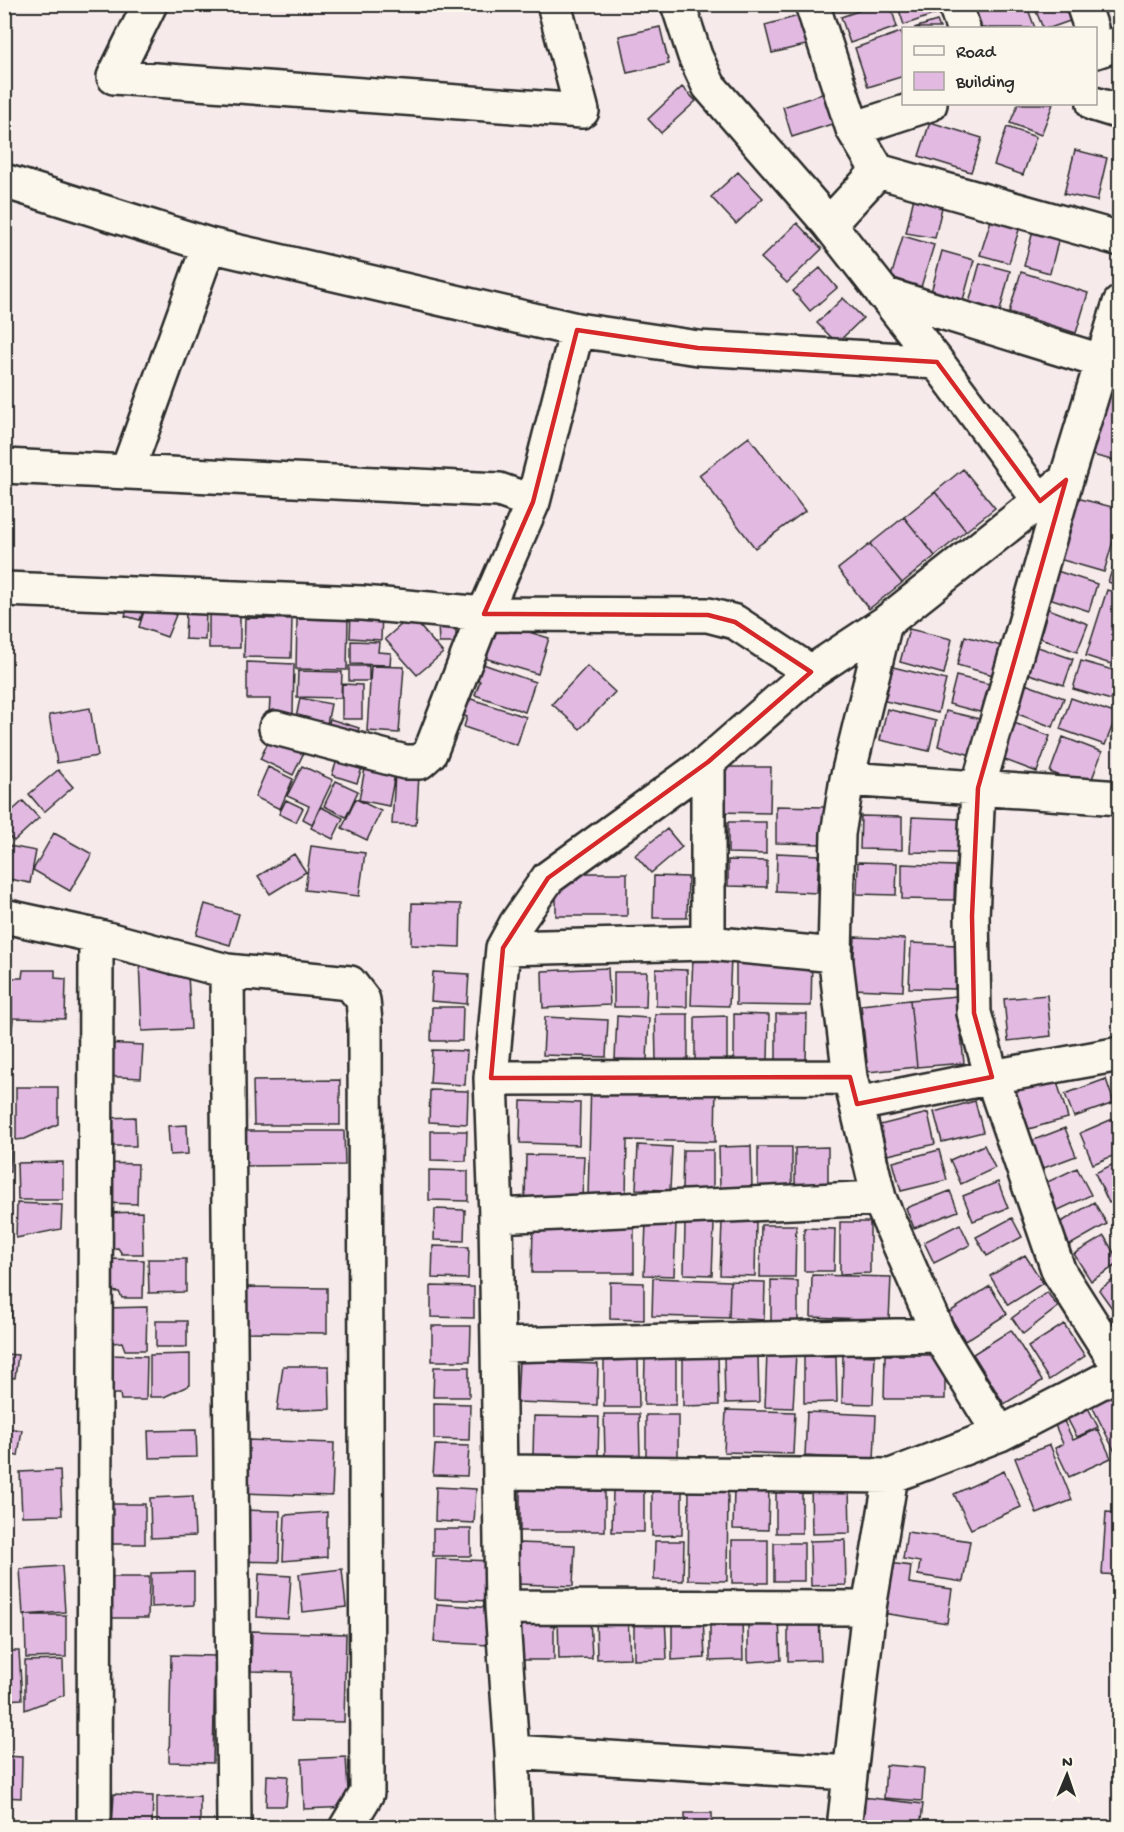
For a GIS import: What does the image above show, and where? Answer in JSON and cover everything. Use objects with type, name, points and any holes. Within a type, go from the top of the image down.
[{"type":"street","points":[[150,4],[114,77],[582,111],[554,4]]},
{"type":"street","points":[[678,4],[695,56],[710,86],[829,224],[937,362],[1040,501]]},
{"type":"street","points":[[812,4],[853,129],[878,171],[1119,240]]},
{"type":"street","points":[[955,4],[963,27]]},
{"type":"street","points":[[1083,4],[1093,27]]},
{"type":"street","points":[[853,129],[927,105]]},
{"type":"street","points":[[1097,105],[1119,112]]},
{"type":"street","points":[[829,224],[878,171]]},
{"type":"street","points":[[4,181],[209,245],[578,330],[698,348],[937,362]]},
{"type":"street","points":[[127,472],[209,245]]},
{"type":"street","points":[[883,294],[1111,364]]},
{"type":"street","points":[[500,1472],[891,1476],[1000,1434],[1119,1370],[1059,1272],[992,1077],[975,1013],[972,916],[978,788],[1066,480],[1111,364],[1119,303]]},
{"type":"street","points":[[276,728],[405,762],[420,762],[430,753],[484,614],[533,502],[578,330]]},
{"type":"street","points":[[4,466],[499,490],[533,502]]},
{"type":"street","points":[[515,1827],[502,1607],[496,1216],[491,1078],[503,948],[516,924],[548,878],[708,762],[811,672],[885,623],[1066,480]]},
{"type":"street","points":[[4,589],[362,603],[484,614],[708,615],[735,622],[811,672]]},
{"type":"street","points":[[885,623],[847,779],[838,834],[835,955],[854,1090],[879,1198],[939,1335],[1000,1434]]},
{"type":"street","points":[[708,762],[708,942]]},
{"type":"street","points":[[847,779],[978,788],[1117,790]]},
{"type":"street","points":[[4,916],[96,936],[227,971],[350,983],[363,1000],[365,1023],[367,1793],[346,1827]]},
{"type":"street","points":[[94,1827],[96,936]]},
{"type":"street","points":[[503,948],[708,942],[835,955]]},
{"type":"street","points":[[227,971],[234,1827]]},
{"type":"street","points":[[491,1078],[854,1090],[992,1077],[1119,1057]]},
{"type":"street","points":[[496,1216],[879,1198]]},
{"type":"street","points":[[498,1345],[939,1335]]},
{"type":"street","points":[[844,1827],[869,1608],[891,1476]]},
{"type":"street","points":[[502,1607],[869,1608]]},
{"type":"street","points":[[512,1752],[850,1773]]},
{"type":"highlighted area","points":[[577,330],[698,348],[937,362],[1040,501],[1066,480],[978,788],[972,916],[974,1013],[992,1077],[857,1104],[850,1077],[491,1078],[503,948],[548,878],[708,762],[811,672],[735,622],[708,615],[484,614],[533,502]]},
{"type":"building","points":[[878,4],[890,4],[897,27],[850,43],[841,17]]},
{"type":"building","points":[[897,4],[939,4],[941,12],[904,25]]},
{"type":"building","points":[[996,4],[1026,4],[1035,27],[979,27],[973,13]]},
{"type":"building","points":[[1033,4],[1076,4],[1081,17],[1053,27],[1043,27]]},
{"type":"building","points":[[802,15],[810,44],[772,53],[765,25]]},
{"type":"building","points":[[937,21],[940,27],[917,27]]},
{"type":"building","points":[[660,27],[669,64],[627,73],[619,36]]},
{"type":"building","points":[[901,32],[902,77],[868,87],[855,48]]},
{"type":"building","points":[[682,87],[696,101],[661,133],[648,119]]},
{"type":"building","points":[[828,92],[838,122],[792,137],[783,107]]},
{"type":"building","points":[[1018,105],[1053,105],[1041,135],[1010,123]]},
{"type":"building","points":[[930,122],[982,138],[971,172],[919,156]]},
{"type":"building","points":[[1007,127],[1036,137],[1023,175],[994,165]]},
{"type":"building","points":[[1075,150],[1107,158],[1097,201],[1064,194]]},
{"type":"building","points":[[738,172],[763,198],[736,224],[711,197]]},
{"type":"building","points":[[914,197],[943,203],[935,238],[906,233]]},
{"type":"building","points":[[993,214],[1021,223],[1009,263],[980,255]]},
{"type":"building","points":[[797,223],[822,249],[787,283],[761,258]]},
{"type":"building","points":[[1034,227],[1060,233],[1050,273],[1024,266]]},
{"type":"building","points":[[903,236],[934,245],[921,287],[891,277]]},
{"type":"building","points":[[942,251],[974,260],[963,300],[931,292]]},
{"type":"building","points":[[980,263],[1010,271],[1000,311],[969,303]]},
{"type":"building","points":[[820,268],[837,288],[810,311],[793,291]]},
{"type":"building","points":[[1021,272],[1088,293],[1076,333],[1009,312]]},
{"type":"building","points":[[843,298],[863,318],[837,343],[817,323]]},
{"type":"building","points":[[1113,379],[1120,381],[1120,462],[1092,455]]},
{"type":"building","points":[[749,437],[805,511],[755,548],[699,475]]},
{"type":"building","points":[[963,469],[995,508],[966,531],[935,492]]},
{"type":"building","points":[[935,492],[966,531],[935,556],[904,517]]},
{"type":"building","points":[[1077,498],[1120,509],[1120,517],[1104,572],[1059,559]]},
{"type":"building","points":[[904,517],[935,556],[902,583],[870,544]]},
{"type":"building","points":[[870,544],[902,583],[869,609],[838,569]]},
{"type":"building","points":[[1120,549],[1120,586],[1108,582]]},
{"type":"building","points":[[1057,571],[1097,584],[1089,611],[1049,598]]},
{"type":"building","points":[[1107,590],[1120,594],[1120,667],[1086,656]]},
{"type":"building","points":[[129,604],[144,608],[140,620],[125,616]]},
{"type":"building","points":[[146,605],[176,615],[167,637],[139,627]]},
{"type":"building","points":[[1046,608],[1088,624],[1077,652],[1035,636]]},
{"type":"building","points":[[186,610],[206,611],[205,640],[185,639]]},
{"type":"building","points":[[351,611],[382,612],[381,640],[350,638]]},
{"type":"building","points":[[209,612],[240,612],[240,648],[209,648]]},
{"type":"building","points":[[411,616],[443,653],[417,675],[385,639]]},
{"type":"building","points":[[245,618],[292,619],[291,658],[244,657]]},
{"type":"building","points":[[297,619],[348,620],[347,670],[296,669]]},
{"type":"building","points":[[492,621],[549,638],[538,674],[481,657]]},
{"type":"building","points":[[438,623],[456,623],[456,643],[439,643]]},
{"type":"building","points":[[909,629],[952,639],[944,674],[900,662]]},
{"type":"building","points":[[965,636],[1005,647],[997,676],[957,665]]},
{"type":"building","points":[[351,641],[379,642],[378,652],[391,653],[390,665],[351,664]]},
{"type":"building","points":[[1032,645],[1073,659],[1064,685],[1023,672]]},
{"type":"building","points":[[1081,661],[1120,672],[1118,702],[1073,689]]},
{"type":"building","points":[[247,662],[294,664],[293,714],[269,714],[270,699],[247,699]]},
{"type":"building","points":[[480,663],[535,682],[525,712],[475,695],[480,681],[474,679]]},
{"type":"building","points":[[349,666],[369,666],[369,681],[349,681]]},
{"type":"building","points":[[371,666],[404,667],[399,733],[367,731]]},
{"type":"building","points":[[587,666],[615,692],[580,729],[552,704]]},
{"type":"building","points":[[893,667],[946,680],[938,713],[885,701]]},
{"type":"building","points":[[298,671],[342,672],[341,698],[297,697]]},
{"type":"building","points":[[956,676],[998,686],[991,715],[949,704]]},
{"type":"building","points":[[342,684],[362,685],[362,719],[342,719]]},
{"type":"building","points":[[1025,684],[1064,698],[1053,727],[1015,713]]},
{"type":"building","points":[[465,697],[526,717],[517,745],[464,727],[467,717],[459,714]]},
{"type":"building","points":[[300,698],[331,704],[327,724],[296,718]]},
{"type":"building","points":[[1071,698],[1117,714],[1105,745],[1060,729]]},
{"type":"building","points":[[90,708],[98,756],[57,763],[49,715]]},
{"type":"building","points":[[887,709],[936,721],[929,751],[880,740]]},
{"type":"building","points":[[946,711],[984,720],[975,756],[938,746]]},
{"type":"building","points":[[330,719],[359,728],[354,744],[325,735]]},
{"type":"building","points":[[1014,723],[1050,736],[1037,772],[1000,758]]},
{"type":"building","points":[[275,728],[308,744],[293,775],[260,759]]},
{"type":"building","points":[[1063,737],[1102,752],[1089,787],[1050,772]]},
{"type":"building","points":[[341,748],[366,756],[357,783],[332,775]]},
{"type":"building","points":[[367,758],[395,774],[389,806],[359,800]]},
{"type":"building","points":[[302,766],[333,780],[312,824],[303,819],[309,806],[287,796]]},
{"type":"building","points":[[268,767],[293,779],[280,809],[255,797]]},
{"type":"building","points":[[725,767],[771,767],[770,813],[714,812]]},
{"type":"building","points":[[58,770],[73,787],[44,812],[29,794]]},
{"type":"building","points":[[395,774],[419,775],[416,825],[392,824]]},
{"type":"building","points":[[336,781],[358,791],[346,817],[324,806]]},
{"type":"building","points":[[356,799],[381,811],[367,840],[342,828]]},
{"type":"building","points":[[286,800],[303,808],[296,822],[279,814]]},
{"type":"building","points":[[23,801],[39,818],[14,841],[4,832],[4,818]]},
{"type":"building","points":[[776,806],[824,807],[823,844],[776,843]]},
{"type":"building","points":[[321,807],[343,818],[333,839],[311,828]]},
{"type":"building","points":[[861,816],[902,817],[902,850],[860,849]]},
{"type":"building","points":[[912,817],[960,819],[958,853],[910,852]]},
{"type":"building","points":[[728,822],[766,822],[766,854],[728,853]]},
{"type":"building","points":[[667,829],[682,847],[651,873],[635,855]]},
{"type":"building","points":[[54,833],[92,854],[70,891],[33,870]]},
{"type":"building","points":[[4,845],[36,851],[30,883],[4,878]]},
{"type":"building","points":[[311,846],[365,853],[359,896],[305,890]]},
{"type":"building","points":[[777,853],[819,855],[817,893],[776,891]]},
{"type":"building","points":[[294,854],[306,872],[270,894],[258,876]]},
{"type":"building","points":[[728,860],[767,861],[767,887],[728,886]]},
{"type":"building","points":[[858,862],[897,863],[896,895],[857,894]]},
{"type":"building","points":[[902,864],[955,866],[954,900],[902,899]]},
{"type":"building","points":[[574,873],[627,873],[627,916],[556,916],[556,882],[574,883]]},
{"type":"building","points":[[654,876],[688,877],[687,918],[653,918]]},
{"type":"building","points":[[412,903],[461,904],[460,947],[411,945]]},
{"type":"building","points":[[205,904],[239,914],[230,945],[196,935]]},
{"type":"building","points":[[855,937],[905,939],[903,991],[852,989]]},
{"type":"building","points":[[911,943],[957,945],[955,989],[909,988]]},
{"type":"building","points":[[693,956],[731,957],[729,1006],[691,1005]]},
{"type":"building","points":[[169,959],[170,975],[188,974],[191,1029],[142,1031],[139,960]]},
{"type":"building","points":[[736,959],[812,960],[811,1006],[736,1005]]},
{"type":"building","points":[[608,968],[610,1005],[543,1008],[542,971]]},
{"type":"building","points":[[656,969],[687,970],[687,1007],[656,1006]]},
{"type":"building","points":[[23,970],[55,970],[55,978],[66,979],[65,1019],[12,1018],[12,978],[22,978]]},
{"type":"building","points":[[433,972],[469,974],[467,1004],[431,1001]]},
{"type":"building","points":[[614,972],[647,972],[646,1007],[614,1007]]},
{"type":"building","points":[[1047,995],[1051,1036],[1008,1041],[1004,999]]},
{"type":"building","points":[[957,996],[964,1063],[917,1067],[910,1000]]},
{"type":"building","points":[[910,1000],[917,1067],[868,1072],[861,1005]]},
{"type":"building","points":[[432,1007],[463,1007],[462,1041],[431,1041]]},
{"type":"building","points":[[655,1014],[688,1014],[688,1062],[656,1062]]},
{"type":"building","points":[[734,1014],[769,1015],[768,1061],[734,1061]]},
{"type":"building","points":[[776,1014],[807,1014],[806,1062],[776,1062]]},
{"type":"building","points":[[617,1016],[649,1018],[647,1060],[615,1059]]},
{"type":"building","points":[[727,1016],[727,1062],[695,1063],[695,1017]]},
{"type":"building","points":[[545,1017],[608,1020],[606,1057],[543,1055]]},
{"type":"building","points":[[4,1019],[13,1020],[9,1053],[4,1052]]},
{"type":"building","points":[[103,1043],[143,1045],[141,1078],[101,1076]]},
{"type":"building","points":[[432,1050],[467,1051],[465,1085],[430,1083]]},
{"type":"building","points":[[1055,1075],[1068,1118],[1025,1130],[1013,1087]]},
{"type":"building","points":[[591,1079],[716,1082],[715,1142],[627,1140],[626,1198],[588,1197]]},
{"type":"building","points":[[1106,1079],[1114,1103],[1074,1117],[1065,1094]]},
{"type":"building","points":[[340,1080],[340,1125],[254,1125],[253,1081]]},
{"type":"building","points":[[16,1087],[58,1087],[58,1124],[25,1139],[16,1140]]},
{"type":"building","points":[[430,1090],[468,1091],[467,1124],[429,1122]]},
{"type":"building","points":[[521,1101],[580,1103],[579,1145],[520,1143]]},
{"type":"building","points":[[975,1101],[983,1132],[942,1142],[934,1112]]},
{"type":"building","points":[[928,1113],[935,1144],[888,1155],[880,1125]]},
{"type":"building","points":[[135,1117],[136,1146],[106,1146],[105,1118]]},
{"type":"building","points":[[1115,1118],[1120,1128],[1120,1153],[1093,1164],[1080,1133]]},
{"type":"building","points":[[187,1125],[188,1154],[170,1155],[168,1126]]},
{"type":"building","points":[[4,1126],[12,1127],[10,1172],[4,1172]]},
{"type":"building","points":[[1065,1128],[1076,1156],[1041,1169],[1031,1141]]},
{"type":"building","points":[[241,1131],[344,1131],[345,1165],[241,1166]]},
{"type":"building","points":[[431,1131],[467,1131],[466,1161],[431,1160]]},
{"type":"building","points":[[638,1145],[672,1147],[670,1190],[636,1189]]},
{"type":"building","points":[[984,1145],[995,1168],[961,1184],[950,1160]]},
{"type":"building","points":[[751,1146],[752,1188],[720,1188],[719,1147]]},
{"type":"building","points":[[758,1147],[792,1147],[792,1188],[758,1188]]},
{"type":"building","points":[[828,1147],[828,1188],[795,1188],[795,1148]]},
{"type":"building","points":[[683,1150],[713,1150],[713,1191],[682,1190]]},
{"type":"building","points":[[939,1150],[947,1180],[901,1191],[893,1162]]},
{"type":"building","points":[[526,1155],[584,1156],[582,1199],[525,1198]]},
{"type":"building","points":[[1120,1161],[1120,1198],[1109,1203],[1095,1173]]},
{"type":"building","points":[[63,1162],[63,1200],[18,1200],[17,1163]]},
{"type":"building","points":[[104,1163],[138,1164],[137,1204],[102,1203]]},
{"type":"building","points":[[1077,1168],[1091,1195],[1054,1212],[1041,1185]]},
{"type":"building","points":[[429,1170],[468,1171],[468,1201],[429,1200]]},
{"type":"building","points":[[998,1182],[1008,1208],[973,1221],[963,1196]]},
{"type":"building","points":[[950,1191],[958,1211],[914,1228],[906,1208]]},
{"type":"building","points":[[1094,1202],[1107,1224],[1070,1245],[1058,1224]]},
{"type":"building","points":[[17,1203],[62,1205],[61,1229],[16,1238]]},
{"type":"building","points":[[435,1209],[465,1210],[464,1241],[434,1240]]},
{"type":"building","points":[[142,1212],[143,1254],[122,1254],[118,1248],[103,1249],[102,1213]]},
{"type":"building","points":[[1012,1218],[1022,1237],[987,1256],[976,1237]]},
{"type":"building","points":[[646,1222],[676,1223],[674,1276],[644,1275]]},
{"type":"building","points":[[722,1222],[756,1222],[755,1276],[720,1275]]},
{"type":"building","points":[[840,1222],[870,1222],[870,1273],[840,1274]]},
{"type":"building","points":[[685,1224],[714,1224],[712,1275],[684,1274]]},
{"type":"building","points":[[960,1224],[970,1245],[934,1263],[924,1242]]},
{"type":"building","points":[[761,1225],[796,1225],[795,1277],[760,1277]]},
{"type":"building","points":[[533,1226],[634,1226],[634,1273],[532,1273]]},
{"type":"building","points":[[804,1228],[835,1229],[834,1271],[804,1271]]},
{"type":"building","points":[[1104,1236],[1120,1263],[1091,1281],[1074,1254]]},
{"type":"building","points":[[433,1246],[469,1247],[468,1279],[432,1278]]},
{"type":"building","points":[[1025,1255],[1043,1283],[1008,1305],[990,1276]]},
{"type":"building","points":[[107,1259],[144,1260],[143,1298],[122,1298],[119,1292],[106,1291]]},
{"type":"building","points":[[148,1259],[186,1259],[186,1292],[149,1293]]},
{"type":"building","points":[[812,1275],[891,1277],[889,1320],[811,1317]]},
{"type":"building","points":[[1120,1275],[1120,1307],[1114,1311],[1099,1290]]},
{"type":"building","points":[[4,1276],[12,1276],[11,1317],[4,1317]]},
{"type":"building","points":[[653,1278],[730,1281],[729,1318],[652,1316]]},
{"type":"building","points":[[771,1280],[798,1281],[798,1322],[771,1322]]},
{"type":"building","points":[[730,1281],[765,1282],[764,1320],[729,1318]]},
{"type":"building","points":[[610,1282],[644,1283],[644,1320],[610,1319]]},
{"type":"building","points":[[431,1286],[474,1287],[474,1318],[431,1317]]},
{"type":"building","points":[[990,1286],[1007,1314],[965,1341],[948,1313]]},
{"type":"building","points":[[246,1287],[327,1288],[327,1333],[243,1332]]},
{"type":"building","points":[[1047,1292],[1058,1307],[1023,1334],[1012,1318]]},
{"type":"building","points":[[147,1307],[146,1350],[125,1350],[122,1342],[104,1344],[105,1308]]},
{"type":"building","points":[[1120,1311],[1120,1332],[1110,1317]]},
{"type":"building","points":[[156,1321],[187,1321],[187,1347],[156,1347]]},
{"type":"building","points":[[1064,1324],[1085,1356],[1049,1380],[1028,1347]]},
{"type":"building","points":[[432,1326],[471,1326],[470,1361],[432,1361]]},
{"type":"building","points":[[1011,1330],[1042,1381],[1004,1404],[973,1354]]},
{"type":"building","points":[[767,1352],[796,1353],[793,1408],[765,1407]]},
{"type":"building","points":[[683,1353],[718,1353],[719,1405],[683,1406]]},
{"type":"building","points":[[4,1354],[18,1355],[15,1378],[4,1377]]},
{"type":"building","points":[[190,1354],[190,1385],[164,1397],[150,1397],[150,1355]]},
{"type":"building","points":[[105,1355],[147,1356],[146,1400],[121,1400],[120,1394],[104,1394]]},
{"type":"building","points":[[758,1355],[759,1402],[725,1403],[724,1356]]},
{"type":"building","points":[[843,1355],[875,1356],[873,1404],[842,1403]]},
{"type":"building","points":[[885,1355],[945,1355],[945,1399],[884,1399]]},
{"type":"building","points":[[804,1356],[836,1356],[837,1402],[804,1403]]},
{"type":"building","points":[[645,1357],[676,1358],[676,1405],[644,1405]]},
{"type":"building","points":[[638,1360],[639,1407],[604,1407],[604,1361]]},
{"type":"building","points":[[519,1361],[598,1364],[597,1405],[517,1402]]},
{"type":"building","points":[[283,1366],[329,1366],[330,1409],[277,1411]]},
{"type":"building","points":[[434,1367],[469,1367],[469,1397],[433,1397]]},
{"type":"building","points":[[1120,1387],[1119,1460],[1090,1402]]},
{"type":"building","points":[[434,1403],[470,1404],[469,1440],[434,1439]]},
{"type":"building","points":[[1087,1406],[1098,1427],[1077,1437],[1066,1416]]},
{"type":"building","points":[[726,1410],[795,1412],[793,1454],[724,1452]]},
{"type":"building","points":[[807,1412],[876,1415],[874,1460],[805,1456]]},
{"type":"building","points":[[604,1414],[639,1414],[640,1457],[605,1457]]},
{"type":"building","points":[[646,1415],[678,1415],[678,1458],[646,1458]]},
{"type":"building","points":[[534,1416],[599,1417],[598,1457],[533,1456]]},
{"type":"building","points":[[1064,1421],[1073,1440],[1098,1429],[1111,1458],[1069,1477],[1055,1448],[1063,1444],[1055,1425]]},
{"type":"building","points":[[4,1428],[22,1430],[18,1456],[4,1454]]},
{"type":"building","points":[[196,1430],[197,1457],[149,1458],[148,1431]]},
{"type":"building","points":[[247,1440],[334,1443],[332,1496],[243,1493]]},
{"type":"building","points":[[435,1445],[469,1446],[467,1476],[433,1475]]},
{"type":"building","points":[[1050,1445],[1072,1500],[1037,1514],[1015,1458]]},
{"type":"building","points":[[60,1470],[62,1515],[22,1516],[20,1472]]},
{"type":"building","points":[[1004,1471],[1021,1507],[971,1529],[954,1494]]},
{"type":"building","points":[[849,1486],[850,1533],[812,1534],[811,1487]]},
{"type":"building","points":[[436,1487],[476,1489],[474,1523],[435,1521]]},
{"type":"building","points":[[520,1487],[605,1487],[605,1531],[520,1531]]},
{"type":"building","points":[[652,1488],[682,1488],[682,1535],[652,1536]]},
{"type":"building","points":[[734,1488],[769,1488],[768,1530],[733,1529]]},
{"type":"building","points":[[689,1489],[728,1490],[727,1581],[688,1580]]},
{"type":"building","points":[[776,1489],[802,1489],[802,1533],[776,1533]]},
{"type":"building","points":[[613,1490],[644,1490],[644,1532],[612,1532]]},
{"type":"building","points":[[193,1496],[195,1536],[151,1538],[150,1498]]},
{"type":"building","points":[[106,1504],[145,1504],[145,1544],[105,1544]]},
{"type":"building","points":[[237,1510],[280,1511],[279,1562],[236,1561]]},
{"type":"building","points":[[327,1512],[327,1557],[283,1561],[285,1515]]},
{"type":"building","points":[[1106,1512],[1120,1513],[1120,1575],[1102,1574]]},
{"type":"building","points":[[433,1529],[471,1529],[471,1556],[433,1556]]},
{"type":"building","points":[[907,1532],[970,1541],[963,1582],[918,1575],[920,1562],[903,1559]]},
{"type":"building","points":[[732,1540],[768,1540],[768,1583],[732,1583]]},
{"type":"building","points":[[845,1540],[846,1585],[811,1586],[810,1541]]},
{"type":"building","points":[[655,1541],[684,1541],[683,1581],[654,1580]]},
{"type":"building","points":[[519,1543],[575,1545],[573,1586],[517,1584]]},
{"type":"building","points":[[774,1543],[804,1543],[804,1581],[774,1581]]},
{"type":"building","points":[[436,1559],[494,1561],[493,1601],[435,1599]]},
{"type":"building","points":[[889,1563],[911,1566],[909,1583],[952,1589],[947,1623],[882,1613]]},
{"type":"building","points":[[62,1566],[65,1612],[23,1615],[20,1569]]},
{"type":"building","points":[[342,1569],[346,1607],[303,1612],[299,1574]]},
{"type":"building","points":[[194,1572],[194,1605],[151,1607],[151,1573]]},
{"type":"building","points":[[259,1574],[291,1576],[288,1619],[257,1617]]},
{"type":"building","points":[[110,1577],[149,1577],[148,1618],[109,1618]]},
{"type":"building","points":[[437,1604],[492,1608],[489,1645],[434,1642]]},
{"type":"building","points":[[25,1615],[66,1615],[66,1657],[26,1658]]},
{"type":"building","points":[[590,1617],[592,1658],[559,1659],[558,1618]]},
{"type":"building","points":[[628,1617],[630,1658],[597,1659],[596,1618]]},
{"type":"building","points":[[665,1617],[667,1659],[634,1660],[634,1618]]},
{"type":"building","points":[[703,1617],[705,1658],[672,1660],[672,1618]]},
{"type":"building","points":[[516,1618],[554,1618],[554,1660],[517,1660]]},
{"type":"building","points":[[742,1618],[743,1660],[710,1661],[710,1620]]},
{"type":"building","points":[[819,1618],[821,1660],[788,1661],[788,1619]]},
{"type":"building","points":[[779,1619],[781,1660],[748,1662],[748,1620]]},
{"type":"building","points":[[252,1631],[346,1634],[344,1722],[291,1721],[292,1672],[251,1671]]},
{"type":"building","points":[[4,1651],[19,1651],[22,1699],[4,1700]]},
{"type":"building","points":[[171,1655],[215,1656],[213,1763],[169,1762]]},
{"type":"building","points":[[63,1660],[64,1695],[25,1710],[25,1661]]},
{"type":"building","points":[[4,1756],[22,1757],[21,1798],[4,1797]]},
{"type":"building","points":[[346,1757],[349,1807],[304,1809],[302,1759]]},
{"type":"building","points":[[886,1765],[924,1768],[922,1801],[884,1798]]},
{"type":"building","points":[[267,1775],[288,1776],[286,1806],[266,1806]]},
{"type":"building","points":[[114,1794],[153,1796],[152,1828],[112,1828]]},
{"type":"building","points":[[200,1796],[200,1827],[157,1827],[157,1797]]},
{"type":"building","points":[[862,1797],[923,1804],[920,1828],[858,1828]]},
{"type":"building","points":[[685,1813],[712,1813],[712,1828],[685,1828]]}]
